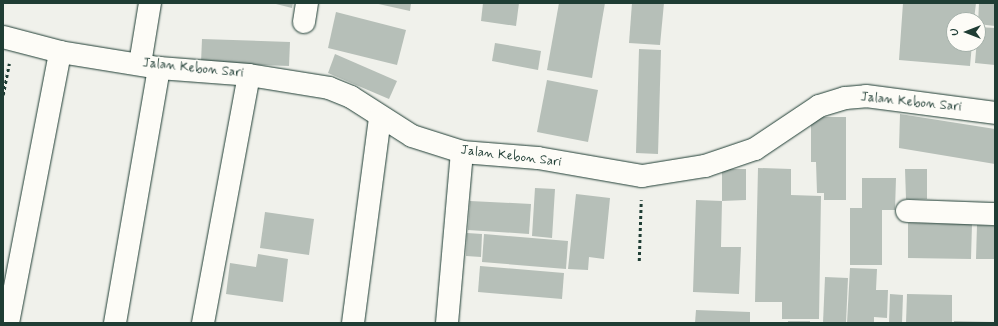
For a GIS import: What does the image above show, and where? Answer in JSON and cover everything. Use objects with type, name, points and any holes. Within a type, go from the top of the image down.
[{"type":"street","points":[[115,323],[150,66],[150,3]]},
{"type":"street","name":"Jalan Kebon Sari","points":[[9,39],[60,52],[150,66],[249,75],[329,88],[351,97],[380,118],[412,136],[462,152],[538,158],[642,176],[705,166],[755,149],[819,106],[845,98],[866,96],[995,113]]},
{"type":"street","points":[[8,323],[60,52]]},
{"type":"street","points":[[203,323],[249,75]]},
{"type":"street","points":[[353,323],[380,118]]},
{"type":"street","points":[[446,323],[462,152]]},
{"type":"street","points":[[907,211],[995,214]]},
{"type":"path","points":[[3,94],[9,39]]},
{"type":"path","points":[[639,261],[642,176]]},
{"type":"building","points":[[272,3],[293,3],[292,8]]},
{"type":"building","points":[[374,3],[411,3],[410,11]]},
{"type":"building","points":[[483,3],[519,3],[516,26],[481,21]]},
{"type":"building","points":[[559,3],[605,3],[592,78],[547,70]]},
{"type":"building","points":[[632,3],[664,3],[660,45],[629,43]]},
{"type":"building","points":[[903,3],[976,3],[975,12],[946,12],[946,52],[971,52],[970,66],[899,60]]},
{"type":"building","points":[[979,3],[995,3],[995,26],[986,25],[986,12],[979,12]]},
{"type":"building","points":[[336,12],[406,30],[397,65],[328,48]]},
{"type":"building","points":[[986,27],[995,28],[995,65],[975,63],[976,52],[986,52]]},
{"type":"building","points":[[202,39],[290,42],[289,66],[201,63]]},
{"type":"building","points":[[495,43],[541,51],[538,70],[492,61]]},
{"type":"building","points":[[639,49],[661,50],[658,154],[636,153]]},
{"type":"building","points":[[335,54],[397,81],[389,99],[328,73]]},
{"type":"building","points":[[547,80],[598,90],[588,142],[537,132]]},
{"type":"building","points":[[900,114],[995,129],[995,164],[899,148]]},
{"type":"building","points":[[811,117],[846,117],[846,200],[824,200],[824,193],[817,193],[816,162],[811,162]]},
{"type":"building","points":[[758,168],[791,169],[791,195],[821,196],[819,319],[782,319],[782,302],[755,302]]},
{"type":"building","points":[[722,169],[746,169],[746,200],[722,201]]},
{"type":"building","points":[[905,169],[927,169],[927,199],[906,199]]},
{"type":"building","points":[[862,178],[896,178],[895,210],[882,210],[882,265],[850,265],[850,208],[862,208]]},
{"type":"building","points":[[535,188],[555,189],[552,238],[532,236]]},
{"type":"building","points":[[576,194],[610,198],[604,259],[589,257],[588,270],[568,269]]},
{"type":"building","points":[[696,200],[722,201],[721,247],[741,247],[739,294],[693,292]]},
{"type":"building","points":[[470,201],[531,204],[529,234],[468,230]]},
{"type":"building","points":[[265,212],[314,219],[309,255],[260,248]]},
{"type":"building","points":[[908,223],[972,224],[971,259],[908,258]]},
{"type":"building","points":[[977,225],[995,226],[995,259],[976,259]]},
{"type":"building","points":[[467,233],[482,234],[481,257],[466,256]]},
{"type":"building","points":[[484,234],[568,241],[566,269],[482,262]]},
{"type":"building","points":[[258,254],[288,259],[283,302],[226,294],[230,263],[256,267]]},
{"type":"building","points":[[480,266],[564,273],[562,299],[478,292]]},
{"type":"building","points":[[850,268],[877,269],[876,290],[888,290],[887,318],[874,317],[874,323],[847,323]]},
{"type":"building","points":[[825,277],[848,278],[846,323],[823,323]]},
{"type":"building","points":[[890,294],[903,295],[902,323],[889,323]]},
{"type":"building","points":[[907,294],[952,295],[952,323],[906,323]]},
{"type":"building","points":[[696,310],[750,312],[750,323],[695,323]]},
{"type":"building","points":[[788,321],[810,321],[810,323],[788,323]]},
{"type":"building","points":[[954,321],[995,322],[995,323],[954,323]]}]
